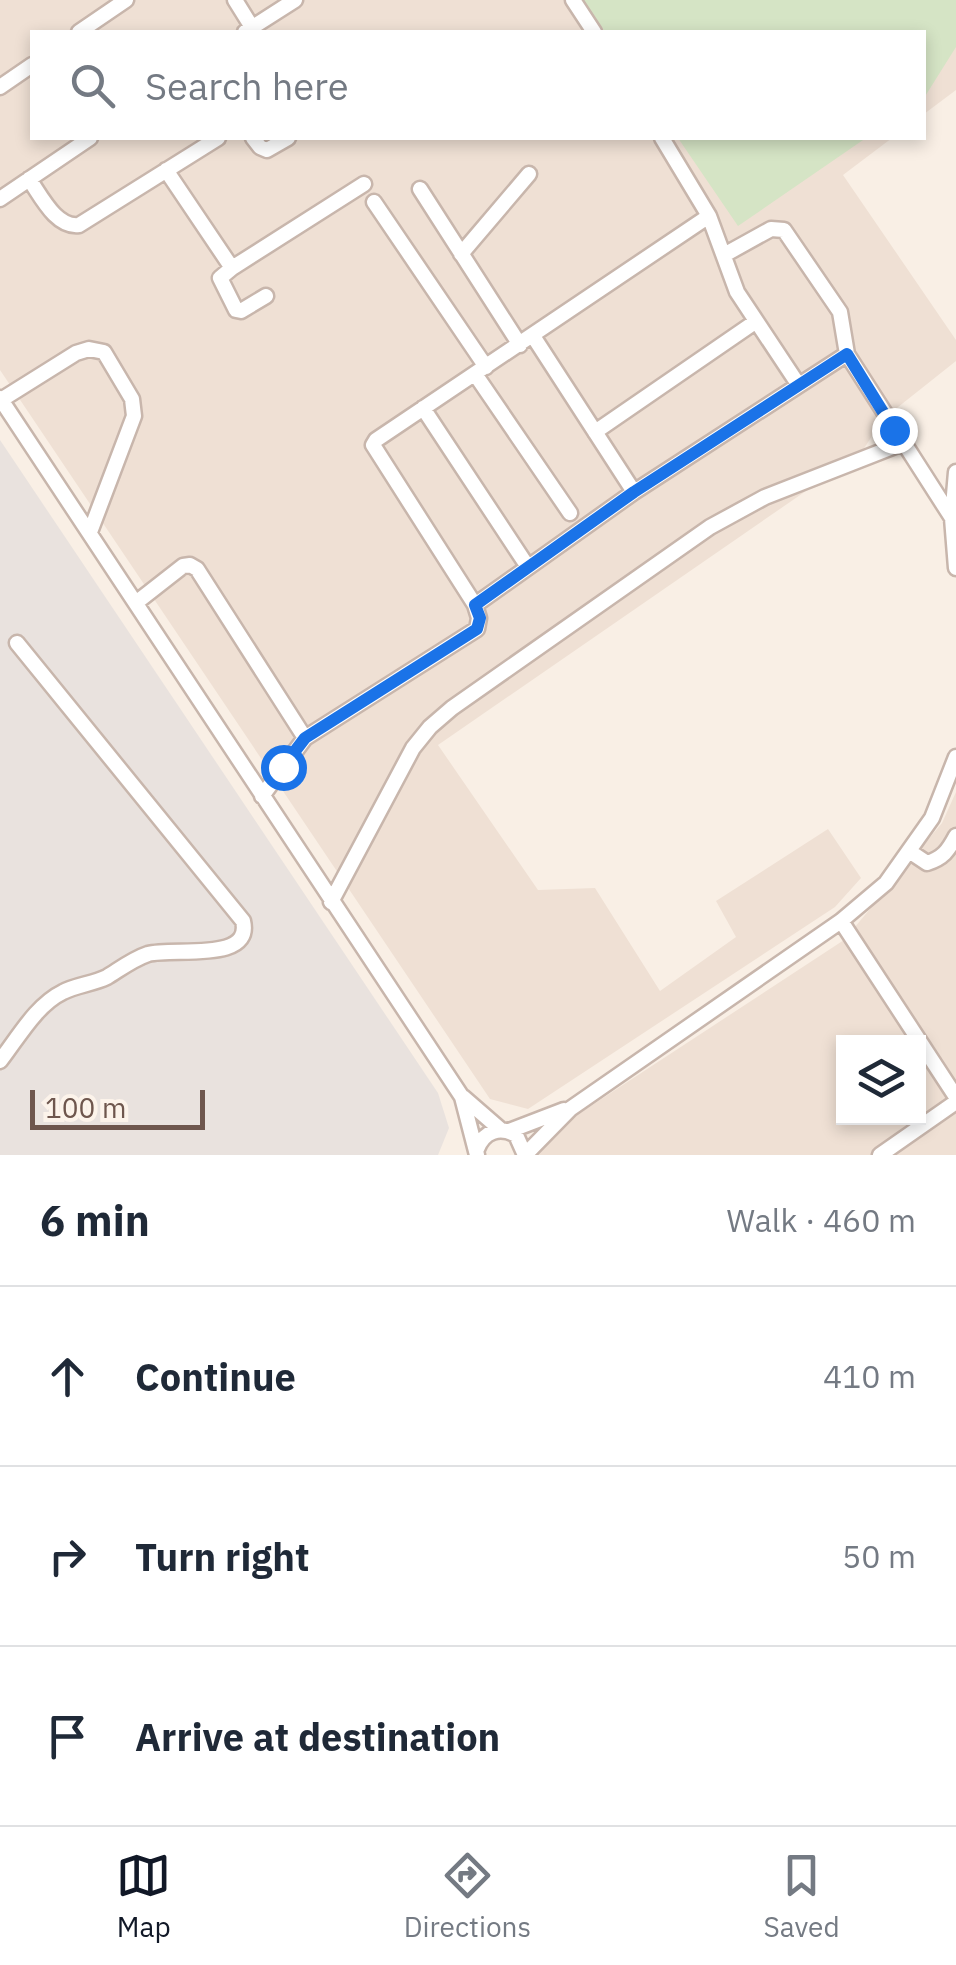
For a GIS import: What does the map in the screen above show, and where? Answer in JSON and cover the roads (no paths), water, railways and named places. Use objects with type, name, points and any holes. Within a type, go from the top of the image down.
[{"type":"street","points":[[81,30],[126,0]]},
{"type":"street","points":[[235,0],[250,30]]},
{"type":"street","points":[[252,30],[294,0]]},
{"type":"street","points":[[572,0],[593,30]]},
{"type":"street","points":[[0,87],[30,66]]},
{"type":"street","points":[[0,199],[87,140]]},
{"type":"street","points":[[29,179],[62,222],[79,225],[215,140]]},
{"type":"street","points":[[255,140],[267,150],[284,140]]},
{"type":"street","points":[[663,140],[709,216],[738,292],[798,384]]},
{"type":"street","points":[[166,170],[232,268]]},
{"type":"street","points":[[461,254],[529,174]]},
{"type":"street","points":[[266,296],[241,311],[236,310],[220,278],[364,184]]},
{"type":"street","points":[[420,189],[461,254],[595,432],[634,492]]},
{"type":"street","points":[[374,202],[570,513]]},
{"type":"street","points":[[262,796],[305,738],[477,629],[480,618],[475,605],[374,450],[376,440],[709,216]]},
{"type":"street","points":[[724,255],[771,229],[784,230],[840,312],[847,354],[952,518]]},
{"type":"street","points":[[595,432],[755,322]]},
{"type":"street","points":[[90,532],[134,416],[132,399],[104,352],[89,349],[1,399],[462,1097],[521,1141],[525,1155],[570,1109],[842,921],[886,882],[932,818],[956,757]]},
{"type":"street","points":[[475,605],[634,492],[847,354]]},
{"type":"street","points":[[423,408],[528,567]]},
{"type":"street","points":[[331,902],[413,748],[430,726],[452,708],[710,527],[765,497],[903,443]]},
{"type":"street","points":[[956,472],[952,518],[956,568]]},
{"type":"street","points":[[137,602],[183,566],[197,569],[305,738]]},
{"type":"street","points":[[0,1061],[50,999],[66,990],[103,978],[146,955],[228,948],[242,941],[246,933],[243,921],[18,643]]},
{"type":"street","points":[[910,851],[926,863],[936,860],[947,853],[956,836]]},
{"type":"street","points":[[842,921],[956,1099],[880,1155]]},
{"type":"street","points":[[462,1097],[477,1152]]},
{"type":"street","points":[[477,1152],[486,1135],[570,1109]]}]
